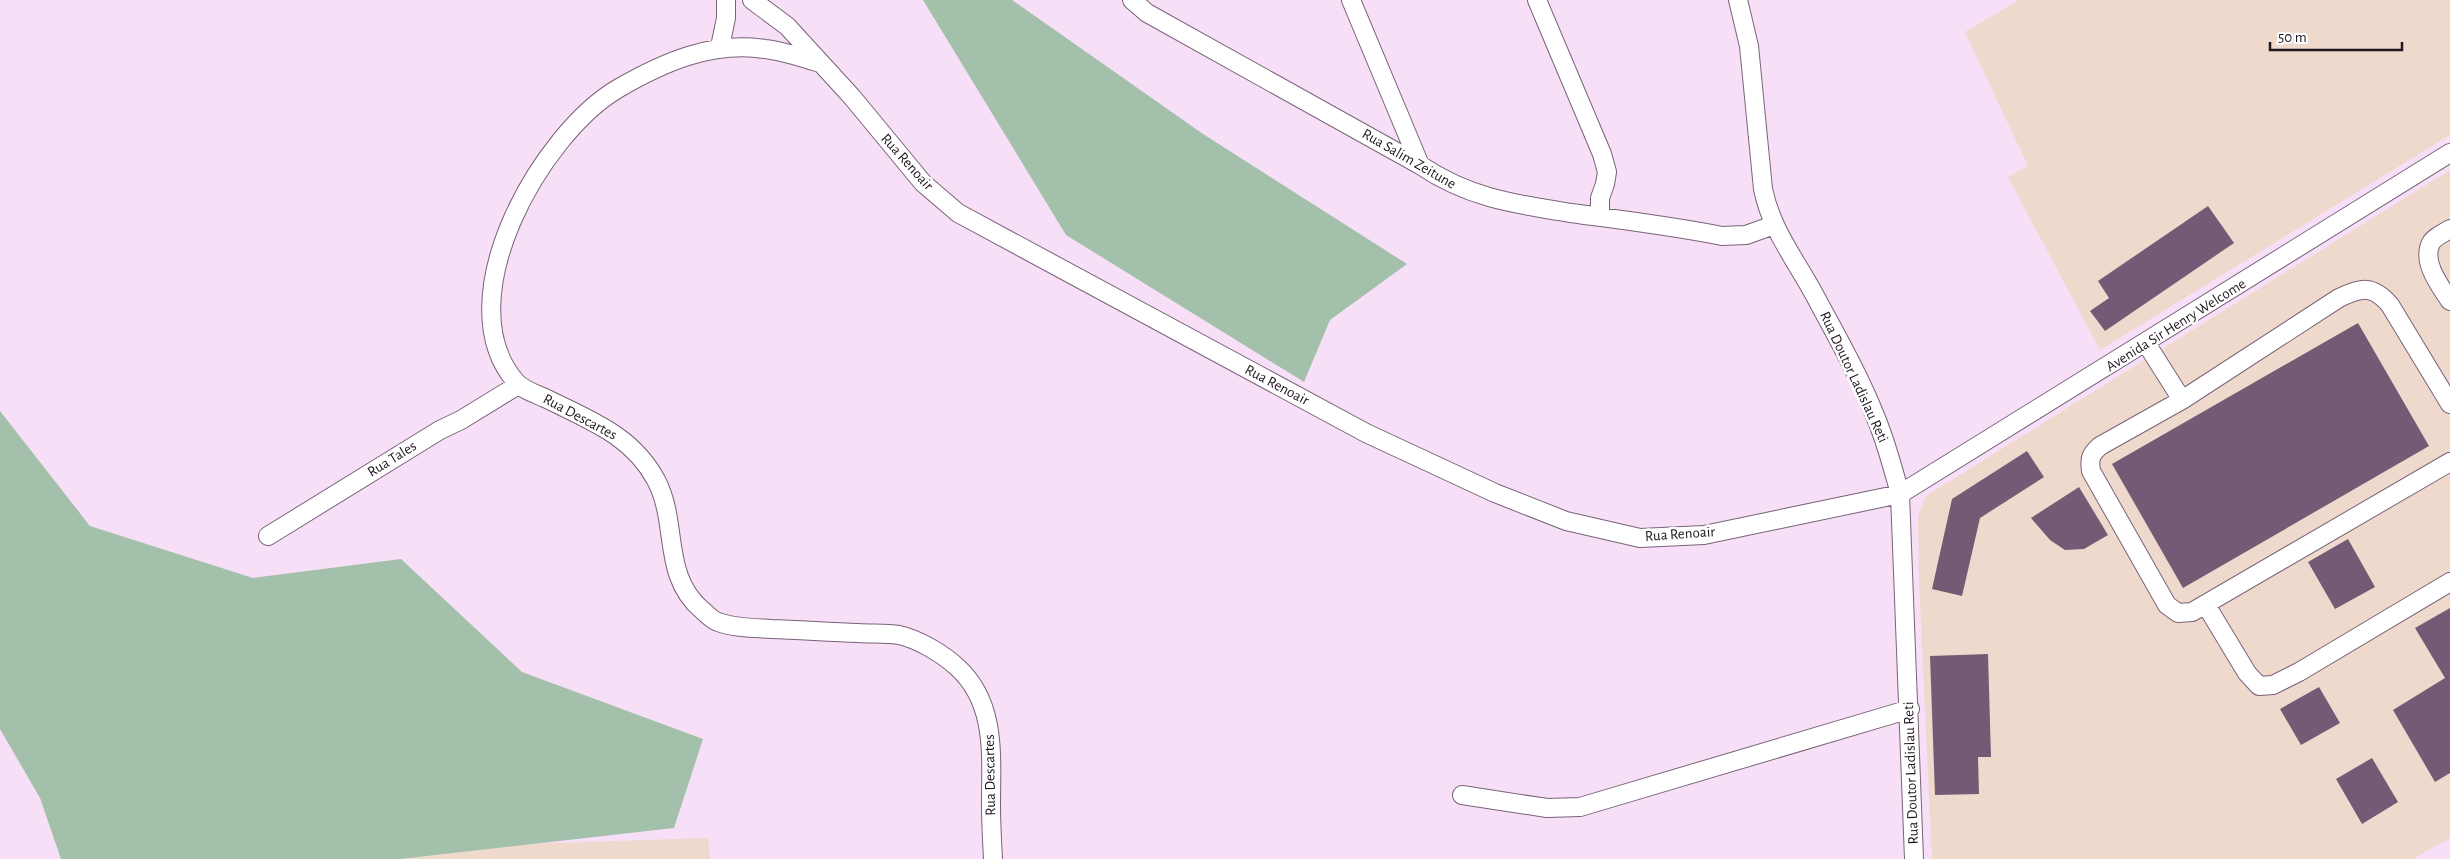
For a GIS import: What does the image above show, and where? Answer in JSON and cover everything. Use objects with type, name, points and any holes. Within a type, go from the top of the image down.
[{"type":"street","points":[[720,47],[726,18],[726,0]]},
{"type":"street","name":"Rua Renoair","points":[[752,0],[787,26],[852,97],[923,183],[958,213],[1366,433],[1494,493],[1566,521],[1640,538],[1704,534],[1900,494]]},
{"type":"street","name":"Rua Salim Zeitune","points":[[1132,0],[1147,13],[1420,165],[1441,180],[1482,197],[1722,236],[1746,235],[1774,225]]},
{"type":"street","points":[[1351,0],[1420,165]]},
{"type":"street","points":[[1537,0],[1602,154],[1607,172],[1600,198],[1600,217]]},
{"type":"street","name":"Rua Doutor Ladislau Reti","points":[[1738,0],[1749,46],[1763,188],[1774,225],[1813,292],[1864,391],[1887,445],[1900,494],[1910,709],[1914,859]]},
{"type":"street","name":"Rua Descartes","points":[[818,62],[765,49],[720,47],[684,57],[652,70],[614,90],[582,118],[546,158],[526,192],[506,236],[493,285],[491,314],[495,340],[504,364],[518,384],[601,425],[633,447],[657,481],[669,520],[673,562],[688,598],[715,621],[749,628],[901,636],[932,649],[958,667],[980,697],[991,733],[993,859]]},
{"type":"street","name":"Avenida Sir Henry Welcome","points":[[1900,494],[2450,153]]},
{"type":"street","points":[[2450,229],[2431,243],[2428,254],[2435,278],[2450,302]]},
{"type":"street","points":[[2450,404],[2390,305],[2380,293],[2367,289],[2352,292],[2339,298],[2182,400],[2100,446],[2093,452],[2089,460],[2091,470],[2167,605],[2178,613],[2192,612],[2450,462]]},
{"type":"street","points":[[2146,343],[2182,400]]},
{"type":"street","name":"Rua Tales","points":[[268,536],[518,384]]},
{"type":"street","points":[[2206,604],[2246,673],[2259,686],[2267,686],[2299,672],[2450,582]]},
{"type":"street","points":[[1462,795],[1547,808],[1580,807],[1910,709]]},
{"type":"shaded area","points":[[2019,0],[2450,0],[2450,135],[2100,350],[2008,177],[2028,166],[1965,32]]},
{"type":"shaded area","points":[[2450,170],[2450,838],[2413,859],[1932,859],[1919,582],[1918,516],[1926,496]]},
{"type":"shaded area","points":[[708,838],[710,859],[277,859],[277,852]]},
{"type":"green space","points":[[923,0],[1012,0],[1203,134],[1407,264],[1330,320],[1304,382],[1066,235]]},
{"type":"green space","points":[[0,411],[90,526],[253,578],[401,559],[522,672],[703,739],[674,828],[400,859],[61,859],[40,798],[0,729]]},
{"type":"building","points":[[2208,206],[2234,243],[2105,331],[2090,311],[2109,298],[2098,281]]},
{"type":"building","points":[[2358,323],[2429,446],[2183,588],[2112,464]]},
{"type":"building","points":[[2027,451],[2044,477],[1980,518],[1962,596],[1932,589],[1952,499]]},
{"type":"building","points":[[2079,487],[2108,535],[2084,549],[2065,550],[2050,540],[2031,518]]},
{"type":"building","points":[[2348,539],[2375,587],[2335,609],[2308,562]]},
{"type":"building","points":[[2450,608],[2450,773],[2435,782],[2393,710],[2445,678],[2415,628]]},
{"type":"building","points":[[1988,654],[1991,757],[1978,757],[1979,794],[1935,795],[1930,656]]},
{"type":"building","points":[[2319,687],[2340,723],[2301,745],[2280,709]]},
{"type":"building","points":[[2372,758],[2398,802],[2362,824],[2336,779]]}]
